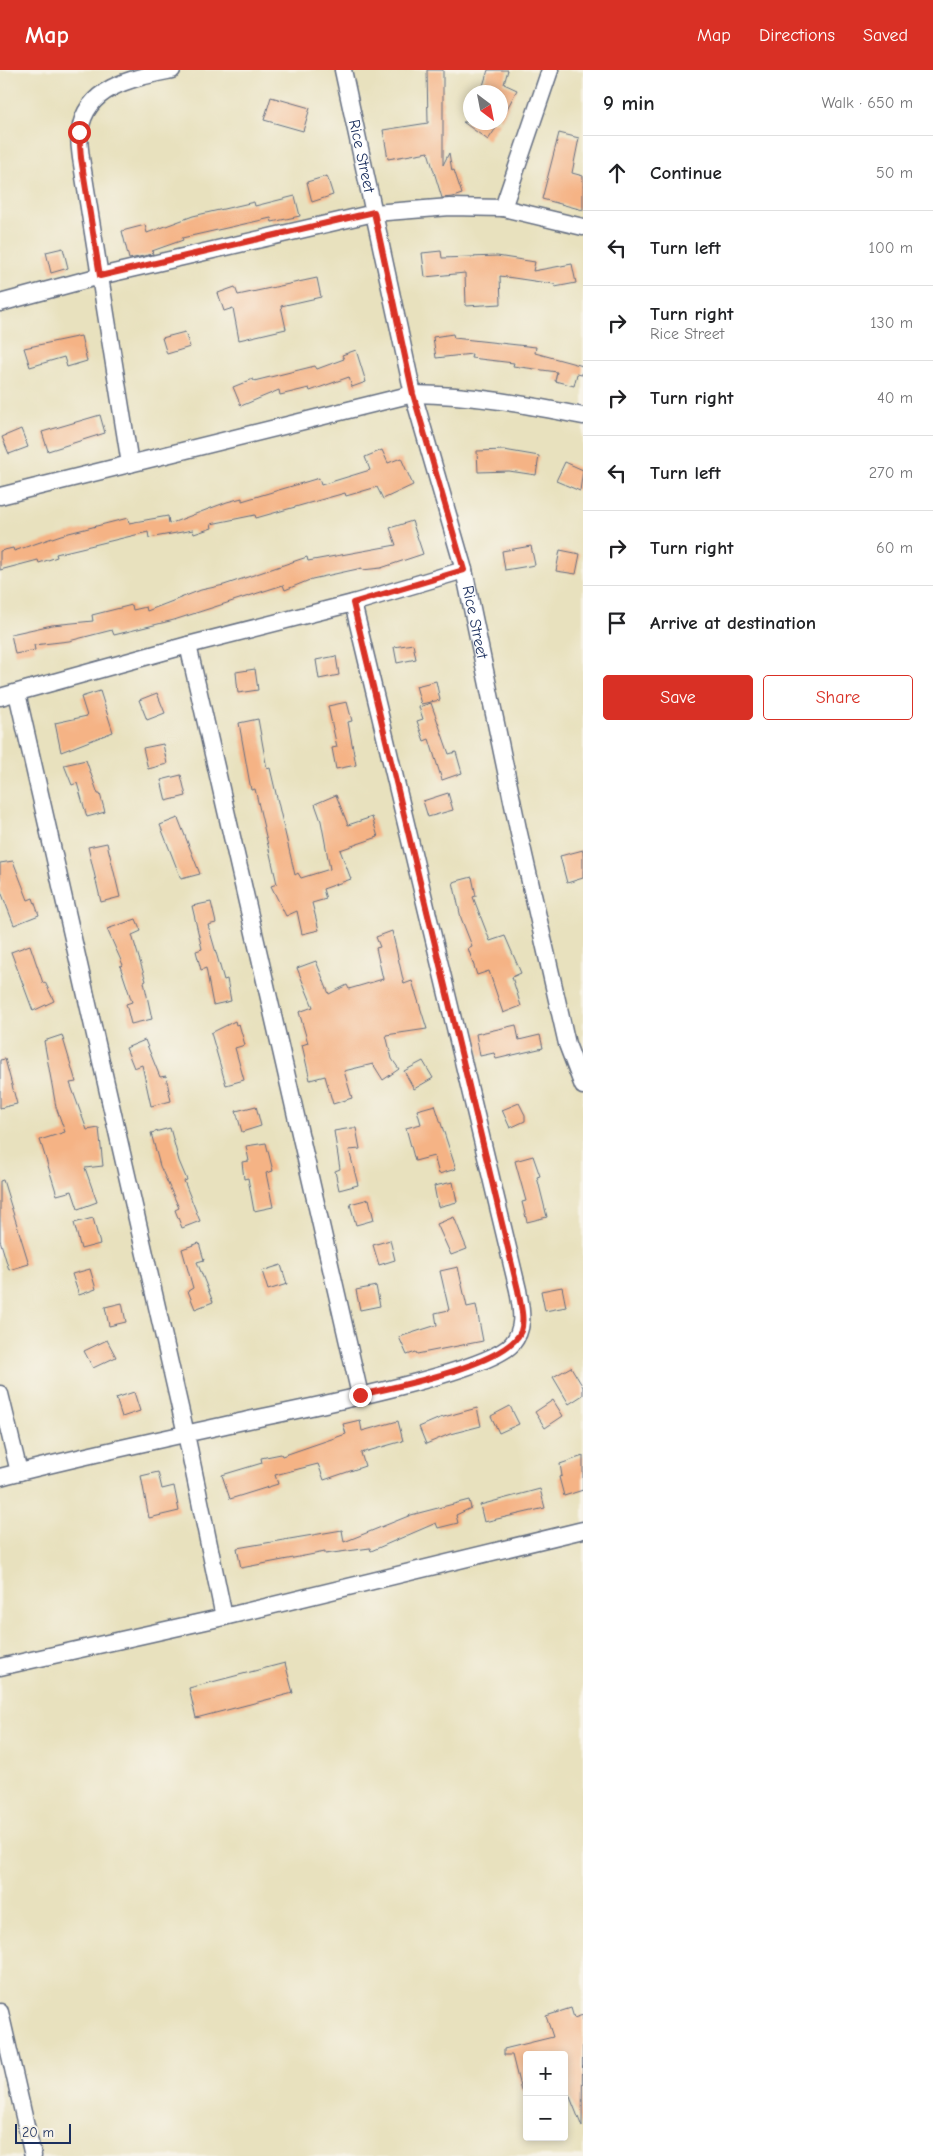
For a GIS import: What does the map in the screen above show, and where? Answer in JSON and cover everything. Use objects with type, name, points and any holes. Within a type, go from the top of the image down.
[{"type":"street","points":[[130,464],[81,158],[79,132],[86,109],[94,98],[109,89],[138,78],[172,70]]},
{"type":"street","name":"Rice Street","points":[[343,70],[413,394],[464,570],[518,829],[565,1034],[575,1070],[583,1086]]},
{"type":"street","points":[[503,208],[550,70]]},
{"type":"street","points":[[0,303],[100,276],[374,212],[450,207],[503,208],[583,227]]},
{"type":"street","points":[[0,496],[413,394],[461,394],[506,400],[583,416]]},
{"type":"street","points":[[0,697],[188,645],[353,603],[464,570]]},
{"type":"street","points":[[0,1477],[360,1395],[462,1369],[490,1357],[511,1345],[521,1331],[522,1314],[353,603]]},
{"type":"street","points":[[188,645],[360,1395]]},
{"type":"street","points":[[17,693],[186,1434],[224,1617]]},
{"type":"street","points":[[0,1394],[19,1472]]},
{"type":"street","points":[[0,1667],[224,1617],[583,1530]]},
{"type":"street","points":[[0,2012],[34,2156]]},
{"type":"building","points":[[427,70],[443,70],[443,165],[449,153],[452,171],[454,170],[462,194],[453,197],[442,198],[428,152],[388,159],[383,130],[428,123]]},
{"type":"building","points":[[488,70],[508,70],[504,84],[506,85],[483,85]]},
{"type":"building","points":[[508,86],[517,90],[508,107]]},
{"type":"building","points":[[271,97],[310,108],[303,131],[264,120]]},
{"type":"building","points":[[474,130],[495,130],[488,140]]},
{"type":"building","points":[[559,133],[579,138],[572,173],[583,176],[583,210],[542,199]]},
{"type":"building","points":[[327,176],[333,195],[312,202],[307,182]]},
{"type":"building","points":[[295,196],[300,216],[272,222],[271,218],[182,238],[183,240],[152,251],[153,254],[129,259],[122,231],[145,225],[147,233],[193,216],[254,202],[255,206]]},
{"type":"building","points":[[63,248],[68,268],[51,273],[46,252]]},
{"type":"building","points":[[441,251],[442,258],[497,256],[535,262],[533,271],[572,264],[576,283],[555,287],[554,284],[500,276],[501,304],[466,306],[465,273],[425,277],[422,253]]},
{"type":"building","points":[[317,278],[321,297],[281,306],[286,329],[239,340],[233,308],[224,311],[218,293],[235,287],[238,295]]},
{"type":"building","points":[[185,332],[190,347],[167,354],[162,338]]},
{"type":"building","points":[[453,334],[454,338],[536,347],[535,353],[583,366],[582,375],[577,374],[574,386],[555,381],[557,372],[513,366],[514,363],[471,358],[472,354],[436,358],[433,337]]},
{"type":"building","points":[[81,336],[87,361],[67,367],[64,357],[30,367],[24,348]]},
{"type":"building","points":[[356,350],[366,382],[352,387],[349,377],[310,391],[309,388],[280,395],[279,390],[241,406],[233,387],[253,379],[254,381],[315,366],[317,369],[344,359],[342,355]]},
{"type":"building","points":[[100,415],[105,433],[48,451],[42,432]]},
{"type":"building","points":[[21,429],[28,447],[9,454],[2,437]]},
{"type":"building","points":[[382,450],[388,463],[401,458],[413,485],[383,499],[377,487],[346,496],[345,493],[256,518],[255,515],[211,524],[212,528],[194,534],[193,530],[149,538],[148,532],[56,554],[57,557],[39,563],[38,560],[0,570],[0,551],[13,548],[14,551],[61,535],[128,518],[129,523],[168,516],[169,524],[227,502],[242,498],[242,501],[319,478],[321,485],[370,470],[365,457]]},
{"type":"building","points":[[504,450],[539,456],[536,475],[509,471],[478,472],[477,451]]},
{"type":"building","points":[[565,462],[583,470],[580,491],[556,481]]},
{"type":"building","points":[[412,521],[423,554],[381,568],[362,570],[362,568],[312,579],[285,590],[283,585],[174,620],[114,635],[112,630],[69,641],[34,645],[35,650],[15,654],[11,634],[52,625],[93,621],[92,615],[132,605],[133,610],[146,607],[147,611],[201,590],[224,585],[307,557],[308,561],[396,545],[390,528]]},
{"type":"building","points":[[531,546],[535,565],[505,570],[502,551]]},
{"type":"building","points":[[560,550],[580,554],[576,574],[556,571]]},
{"type":"building","points":[[413,644],[416,659],[397,663],[394,647]]},
{"type":"building","points":[[336,656],[339,675],[319,679],[316,660]]},
{"type":"building","points":[[255,669],[258,690],[238,693],[236,672]]},
{"type":"building","points":[[436,681],[440,700],[421,704],[416,686]]},
{"type":"building","points":[[100,691],[113,732],[61,752],[55,723],[87,716],[81,697]]},
{"type":"building","points":[[157,693],[165,713],[147,720],[139,700]]},
{"type":"building","points":[[347,702],[352,721],[348,722],[356,765],[336,769],[332,748],[337,747],[328,706]]},
{"type":"building","points":[[431,703],[449,754],[456,752],[462,773],[442,780],[429,739],[424,741],[417,721],[423,719],[419,707]]},
{"type":"building","points":[[258,719],[267,769],[270,768],[295,875],[298,873],[301,878],[330,869],[321,821],[315,804],[336,795],[348,825],[372,817],[378,837],[340,850],[351,879],[323,889],[326,899],[312,903],[319,930],[302,934],[297,911],[286,916],[271,886],[277,884],[255,789],[251,790],[239,723]]},
{"type":"building","points":[[163,744],[167,764],[148,769],[143,748]]},
{"type":"building","points":[[86,760],[105,812],[87,817],[77,783],[72,785],[64,765]]},
{"type":"building","points":[[181,775],[186,796],[166,801],[161,780]]},
{"type":"building","points":[[448,793],[453,810],[428,817],[423,801]]},
{"type":"building","points":[[178,818],[200,874],[181,879],[160,825]]},
{"type":"building","points":[[107,843],[120,897],[101,902],[88,847]]},
{"type":"building","points":[[583,850],[583,878],[567,883],[560,856]]},
{"type":"building","points":[[13,861],[28,900],[33,898],[39,915],[14,925],[0,889],[0,863]]},
{"type":"building","points":[[472,877],[476,896],[473,897],[490,941],[505,936],[521,973],[512,977],[521,1006],[503,1013],[489,971],[477,975],[468,948],[472,946],[461,918],[453,882]]},
{"type":"building","points":[[211,902],[216,923],[208,925],[224,980],[227,979],[231,1001],[213,1005],[206,968],[201,970],[196,951],[202,949],[192,906]]},
{"type":"building","points":[[136,919],[141,931],[132,935],[146,981],[144,982],[152,1019],[131,1024],[126,1004],[132,1002],[120,966],[123,965],[107,929]]},
{"type":"building","points":[[392,931],[404,984],[412,981],[427,1029],[386,1035],[392,1059],[399,1069],[383,1080],[373,1064],[344,1071],[352,1098],[333,1104],[325,1076],[310,1080],[302,1045],[308,1043],[299,1012],[313,1007],[297,968],[316,961],[329,994],[347,985],[349,989],[383,979],[376,948],[380,947],[376,937]]},
{"type":"building","points":[[30,945],[43,983],[45,982],[54,1001],[33,1011],[11,952]]},
{"type":"building","points":[[235,1021],[236,1025],[239,1024],[245,1045],[235,1048],[244,1080],[226,1085],[211,1033]]},
{"type":"building","points":[[516,1025],[519,1040],[540,1035],[543,1048],[496,1059],[494,1053],[480,1056],[476,1034]]},
{"type":"building","points":[[62,1035],[76,1082],[70,1083],[87,1130],[99,1128],[103,1166],[85,1168],[97,1202],[78,1209],[72,1191],[57,1195],[40,1140],[65,1132],[56,1107],[44,1041]]},
{"type":"building","points":[[145,1040],[160,1077],[166,1076],[171,1101],[151,1106],[142,1065],[134,1068],[126,1048]]},
{"type":"building","points":[[5,1059],[17,1104],[0,1108],[0,1060]]},
{"type":"building","points":[[423,1061],[433,1078],[414,1089],[404,1071]]},
{"type":"building","points":[[519,1103],[525,1115],[525,1121],[510,1128],[502,1110]]},
{"type":"building","points":[[435,1105],[456,1169],[439,1174],[434,1156],[415,1161],[406,1128],[421,1124],[417,1110]]},
{"type":"building","points":[[256,1106],[261,1126],[242,1132],[236,1111]]},
{"type":"building","points":[[170,1128],[179,1161],[187,1180],[184,1181],[200,1221],[182,1228],[175,1210],[179,1208],[160,1166],[151,1133]]},
{"type":"building","points":[[356,1128],[360,1149],[349,1150],[358,1185],[339,1190],[335,1171],[340,1169],[334,1131]]},
{"type":"building","points":[[266,1143],[273,1171],[266,1173],[273,1207],[254,1211],[248,1178],[244,1179],[242,1162],[249,1161],[246,1146]]},
{"type":"building","points":[[533,1156],[540,1176],[537,1177],[547,1217],[527,1222],[522,1202],[526,1201],[515,1161]]},
{"type":"building","points":[[3,1180],[29,1264],[9,1270],[0,1240],[0,1181]]},
{"type":"building","points":[[453,1182],[457,1202],[438,1207],[434,1186]]},
{"type":"building","points":[[369,1199],[374,1220],[356,1225],[350,1204]]},
{"type":"building","points":[[454,1217],[467,1249],[451,1255],[437,1224]]},
{"type":"building","points":[[93,1218],[100,1244],[81,1249],[74,1223]]},
{"type":"building","points":[[390,1240],[395,1260],[379,1265],[373,1245]]},
{"type":"building","points":[[199,1243],[204,1260],[197,1262],[213,1302],[195,1309],[188,1291],[193,1288],[182,1249]]},
{"type":"building","points":[[281,1265],[287,1284],[268,1290],[262,1271]]},
{"type":"building","points":[[458,1267],[467,1307],[476,1305],[483,1341],[407,1355],[399,1337],[437,1325],[435,1313],[449,1310],[440,1271]]},
{"type":"building","points":[[90,1269],[96,1289],[79,1295],[72,1274]]},
{"type":"building","points":[[376,1286],[380,1306],[360,1310],[356,1290]]},
{"type":"building","points":[[562,1287],[566,1307],[545,1311],[541,1291]]},
{"type":"building","points":[[122,1303],[126,1322],[109,1326],[105,1307]]},
{"type":"building","points":[[107,1340],[116,1357],[93,1368],[84,1351]]},
{"type":"building","points":[[571,1367],[583,1387],[583,1395],[569,1404],[553,1377]]},
{"type":"building","points":[[134,1392],[140,1411],[122,1417],[116,1398]]},
{"type":"building","points":[[553,1400],[563,1416],[545,1428],[535,1412]]},
{"type":"building","points":[[510,1406],[519,1424],[499,1433],[491,1416]]},
{"type":"building","points":[[477,1408],[481,1426],[450,1434],[426,1444],[419,1427],[440,1418]]},
{"type":"building","points":[[360,1420],[362,1431],[398,1421],[403,1441],[361,1453],[365,1466],[324,1480],[318,1464],[275,1475],[278,1484],[230,1499],[222,1475],[262,1463],[261,1458],[281,1454],[282,1456],[346,1434],[343,1424]]},
{"type":"building","points":[[583,1456],[583,1490],[564,1496],[559,1477],[562,1476],[560,1464]]},
{"type":"building","points":[[158,1472],[162,1489],[174,1486],[179,1511],[149,1518],[141,1476]]},
{"type":"building","points":[[540,1489],[545,1508],[484,1522],[480,1505]]},
{"type":"building","points":[[469,1500],[471,1508],[456,1515],[458,1523],[438,1528],[436,1523],[371,1551],[370,1548],[325,1554],[325,1552],[241,1568],[237,1548],[342,1530],[344,1542],[411,1515]]},
{"type":"building","points":[[285,1663],[293,1693],[196,1718],[189,1688]]},
{"type":"building","points":[[571,2008],[574,2018],[583,2015],[582,2127],[568,2092],[568,2051],[523,2051],[523,2091],[521,2091],[512,2055],[504,2055],[504,2049],[553,2037],[546,2016]]},
{"type":"route","points":[[79,132],[81,158],[100,276],[374,212],[382,257],[413,394],[438,474],[464,570],[353,603],[518,1290],[522,1314],[521,1331],[511,1345],[490,1357],[462,1369],[360,1395]]}]
